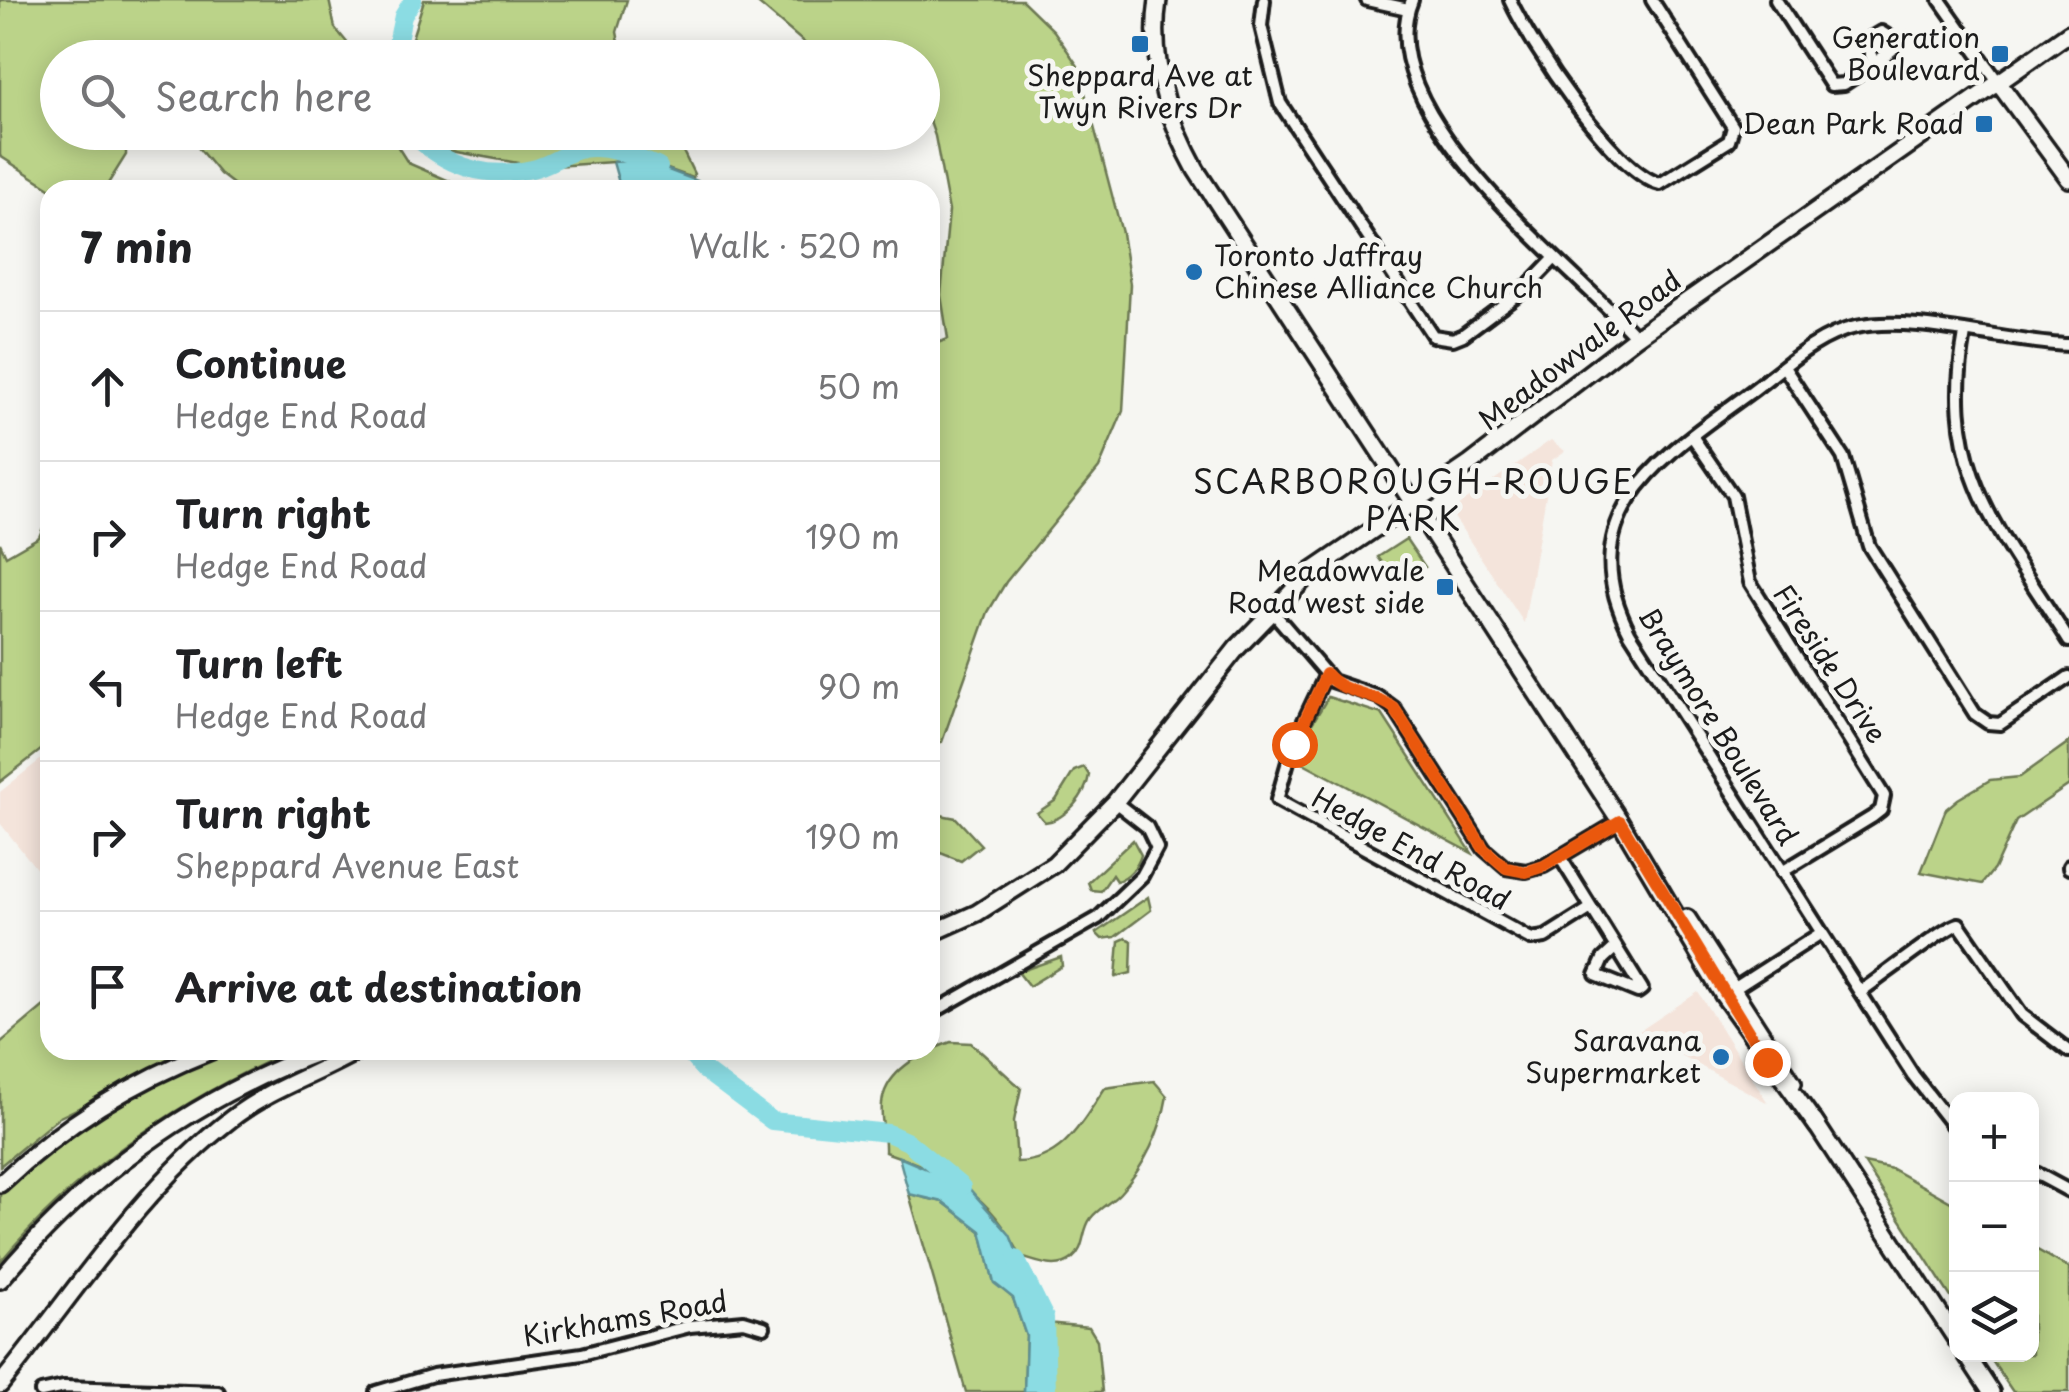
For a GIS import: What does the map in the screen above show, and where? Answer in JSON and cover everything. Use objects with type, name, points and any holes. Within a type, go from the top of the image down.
[{"type":"main road","points":[[1158,0],[1156,40],[1164,93],[1188,155],[1949,1329]]},
{"type":"main road","name":"Meadowvale Road","points":[[940,930],[978,913],[1054,864],[1116,802],[1272,610],[1323,562],[1502,441],[1636,337],[2069,33]]},
{"type":"main road","points":[[2000,84],[2069,179]]},
{"type":"main road","points":[[0,1170],[76,1119],[188,1060]]},
{"type":"main road","points":[[0,1280],[69,1203],[163,1130],[230,1092],[303,1060]]},
{"type":"main road","points":[[0,1385],[168,1177],[205,1141],[272,1090],[336,1060]]},
{"type":"main road","points":[[0,1184],[76,1119]]},
{"type":"main road","points":[[8,1392],[53,1320]]},
{"type":"main road","points":[[1971,1362],[1991,1392]]},
{"type":"street","points":[[1264,0],[1262,26],[1280,103],[1433,336],[1453,339],[1463,335],[1526,288],[1554,259]]},
{"type":"street","points":[[1368,0],[1410,4],[1408,53],[1427,104],[1500,208],[1636,337]]},
{"type":"street","points":[[1510,0],[1596,133],[1646,181],[1660,184],[1729,141],[1733,127],[1652,0]]},
{"type":"street","points":[[1776,0],[1831,85],[1844,84],[1874,64]]},
{"type":"street","points":[[1940,0],[2000,84]]},
{"type":"street","name":"Braymore Boulevard","points":[[1949,1122],[1929,1099],[1639,647],[1615,597],[1613,538],[1626,502],[1656,462],[1816,343],[1854,327],[1895,324],[2069,345]]},
{"type":"street","points":[[1964,334],[1957,391],[1966,465],[1982,504],[2069,641]]},
{"type":"street","points":[[1784,367],[1843,456],[1868,546],[1975,714],[1988,723],[2000,724],[2069,677]]},
{"type":"street","name":"Fireside Drive","points":[[1692,436],[1734,496],[1750,582],[1884,796],[1881,810],[1872,817],[1782,872]]},
{"type":"street","name":"Hedge End Road","points":[[1272,610],[1342,688],[1379,697],[1394,708],[1494,859],[1526,872],[1560,857],[1620,821]]},
{"type":"street","name":"Hedge End Road","points":[[1326,674],[1294,744],[1277,800],[1530,939],[1545,937],[1590,908]]},
{"type":"street","points":[[940,1008],[1098,918],[1142,876],[1157,848],[1147,827],[1116,802]]},
{"type":"street","points":[[1560,857],[1642,988],[1638,992],[1596,975],[1603,959],[1616,947]]},
{"type":"street","points":[[1860,992],[1915,956],[1939,931],[1959,924],[2022,1015],[2069,1051]]},
{"type":"street","points":[[1729,992],[1821,933]]},
{"type":"street","points":[[2039,1175],[2069,1191]]},
{"type":"street","name":"Kirkhams Road","points":[[376,1392],[433,1375],[582,1354],[690,1326],[744,1321],[764,1327]]},
{"type":"street","points":[[41,1392],[64,1386],[218,1392]]},
{"type":"shaded area","points":[[1551,440],[1565,451],[1552,460],[1524,623],[1450,511]]},
{"type":"shaded area","points":[[40,760],[40,873],[0,823],[0,792]]},
{"type":"shaded area","points":[[1698,992],[1768,1103],[1638,1032]]},
{"type":"green space","points":[[0,0],[329,0],[335,28],[345,40],[40,40],[40,150],[126,150],[126,155],[110,180],[40,182],[0,156]]},
{"type":"green space","points":[[424,0],[627,0],[617,32],[619,40],[411,40]]},
{"type":"green space","points":[[754,0],[1022,0],[1054,31],[1078,66],[1122,233],[1130,284],[1123,411],[1099,468],[1006,582],[988,612],[942,742],[940,342],[948,339],[941,295],[949,211],[938,150],[940,40],[801,40]]},
{"type":"green space","points":[[200,150],[400,150],[408,163],[447,180],[228,180]]},
{"type":"green space","points":[[682,150],[694,174],[693,178],[642,160],[540,167],[451,151]]},
{"type":"green space","points":[[39,537],[40,751],[0,782],[0,543],[6,556]]},
{"type":"green space","points":[[1406,539],[1425,567],[1404,576],[1387,569],[1378,557]]},
{"type":"green space","points":[[1328,697],[1382,714],[1472,853],[1296,759],[1302,740]]},
{"type":"green space","points":[[2069,742],[2069,785],[2016,821],[1994,869],[1982,884],[1921,872],[1946,809],[1990,780],[2020,777]]},
{"type":"green space","points":[[1084,767],[1089,775],[1079,799],[1060,817],[1045,822],[1037,813],[1056,800],[1074,771]]},
{"type":"green space","points":[[940,815],[956,818],[981,845],[961,861],[940,853]]},
{"type":"green space","points":[[1133,840],[1141,855],[1132,871],[1116,881],[1112,875],[1101,891],[1091,890],[1088,882]]},
{"type":"green space","points":[[1148,897],[1151,910],[1115,937],[1102,939],[1096,933]]},
{"type":"green space","points":[[1119,941],[1132,941],[1131,973],[1116,977]]},
{"type":"green space","points":[[1061,957],[1062,966],[1029,986],[1018,972]]},
{"type":"green space","points":[[40,1009],[40,1060],[177,1060],[58,1118],[0,1166],[0,1043]]},
{"type":"green space","points":[[951,1042],[971,1043],[1021,1088],[1014,1121],[1017,1162],[1047,1155],[1059,1147],[1079,1127],[1105,1088],[1154,1081],[1167,1096],[1161,1122],[1144,1160],[1120,1193],[1091,1218],[1079,1250],[1066,1263],[1047,1264],[1021,1257],[996,1216],[966,1189],[885,1152],[882,1104],[890,1081],[913,1060],[940,1060],[940,1046]]},
{"type":"green space","points":[[271,1060],[211,1091],[134,1139],[64,1196],[0,1262],[0,1192],[11,1181],[118,1106],[205,1062]]},
{"type":"green space","points":[[1864,1163],[1892,1169],[1949,1201],[1949,1294]]},
{"type":"green space","points":[[909,1194],[943,1202],[981,1231],[994,1282],[1013,1298],[1026,1336],[1024,1392],[966,1392]]},
{"type":"green space","points":[[2039,1251],[2069,1268],[2069,1392],[2013,1392],[1993,1362],[2039,1362]]},
{"type":"green space","points":[[1046,1323],[1089,1327],[1097,1340],[1102,1392],[1045,1392],[1050,1366]]},
{"type":"water","points":[[642,160],[695,180],[618,180],[613,162]]},
{"type":"water","points":[[899,1157],[967,1186],[1010,1235],[1049,1333],[1045,1392],[1024,1392],[1026,1336],[1013,1298],[994,1283],[981,1231],[943,1202],[909,1194]]},
{"type":"waterway","points":[[398,40],[403,16],[413,0]]},
{"type":"waterway","points":[[432,150],[451,162],[498,173],[532,169],[581,150]]},
{"type":"waterway","points":[[610,150],[659,167]]},
{"type":"waterway","points":[[695,1060],[772,1121],[888,1133],[908,1142],[962,1187]]},
{"type":"waterway","points":[[1016,1259],[1045,1318],[1047,1392]]},
{"type":"place","name":"Sheppard Ave at Twyn Rivers Dr","points":[[1140,44]]},
{"type":"place","name":"Generation Boulevard","points":[[2000,54]]},
{"type":"place","name":"Dean Park Road","points":[[1984,124]]},
{"type":"place","name":"Toronto Jaffray Chinese Alliance Church","points":[[1194,272]]},
{"type":"place","name":"Meadowvale Road west side","points":[[1445,587]]},
{"type":"place","name":"Saravana Supermarket","points":[[1721,1057]]},
{"type":"district","name":"SCARBOROUGH–ROUGE PARK","points":[[1414,502]]},
{"type":"route","points":[[1294,744],[1326,674],[1342,688],[1379,697],[1394,708],[1484,849],[1506,868],[1526,872],[1544,866],[1620,821],[1767,1062]]}]
